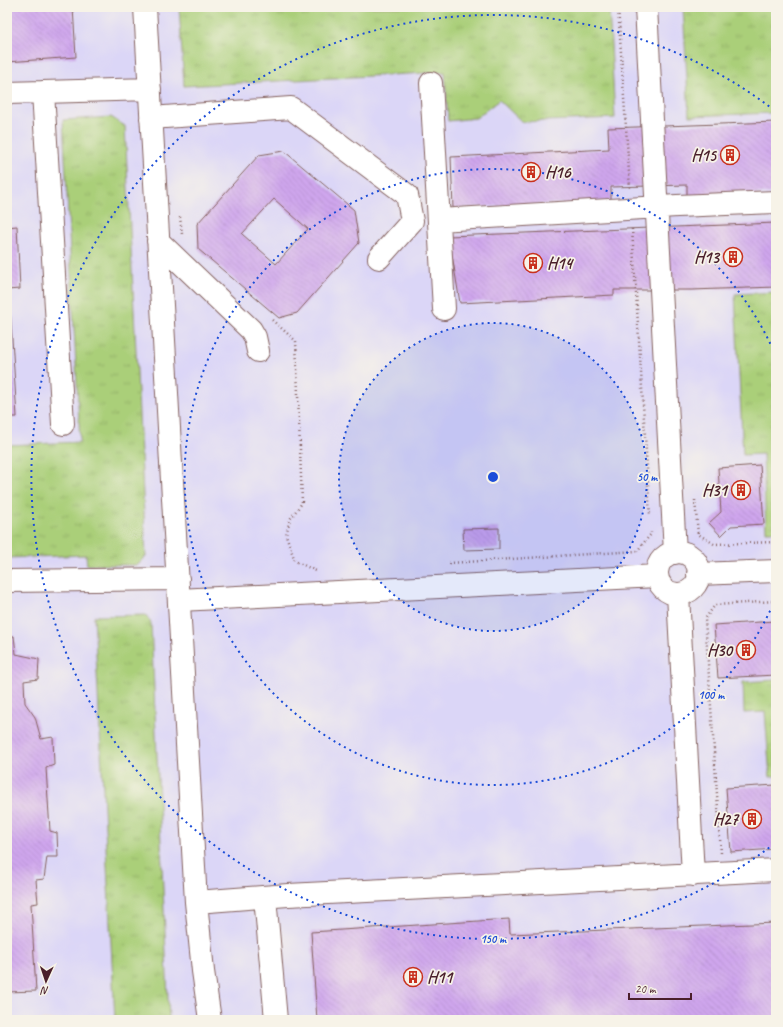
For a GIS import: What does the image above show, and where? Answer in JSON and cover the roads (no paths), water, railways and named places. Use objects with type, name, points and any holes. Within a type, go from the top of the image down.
[{"type":"lane","points":[[145,7],[196,902],[210,1020]]},
{"type":"lane","points":[[646,7],[675,553]]},
{"type":"lane","points":[[431,83],[444,309]]},
{"type":"lane","points":[[7,93],[150,89]]},
{"type":"lane","points":[[43,92],[63,424]]},
{"type":"lane","points":[[151,118],[291,108],[407,195],[412,221],[379,258]]},
{"type":"lane","points":[[439,220],[776,202]]},
{"type":"lane","points":[[158,241],[251,330],[255,337],[258,351]]},
{"type":"lane","points":[[675,553],[681,553],[692,558],[698,568],[698,574],[694,586],[684,593],[678,594],[670,593],[664,589],[657,576],[659,564],[663,558],[675,553]]},
{"type":"lane","points":[[698,574],[776,572]]},
{"type":"lane","points":[[7,581],[178,589],[657,576]]},
{"type":"lane","points":[[678,594],[693,875]]},
{"type":"lane","points":[[196,902],[776,870]]},
{"type":"lane","points":[[265,897],[276,1020]]},
{"type":"place","name":"H15","points":[[730,155]]},
{"type":"place","name":"H16","points":[[531,172]]},
{"type":"place","name":"H13","points":[[733,257]]},
{"type":"place","name":"H14","points":[[533,263]]},
{"type":"place","name":"H31","points":[[741,490]]},
{"type":"place","name":"H30","points":[[746,650]]},
{"type":"place","name":"H27","points":[[752,819]]},
{"type":"place","name":"H11","points":[[413,977]]}]
